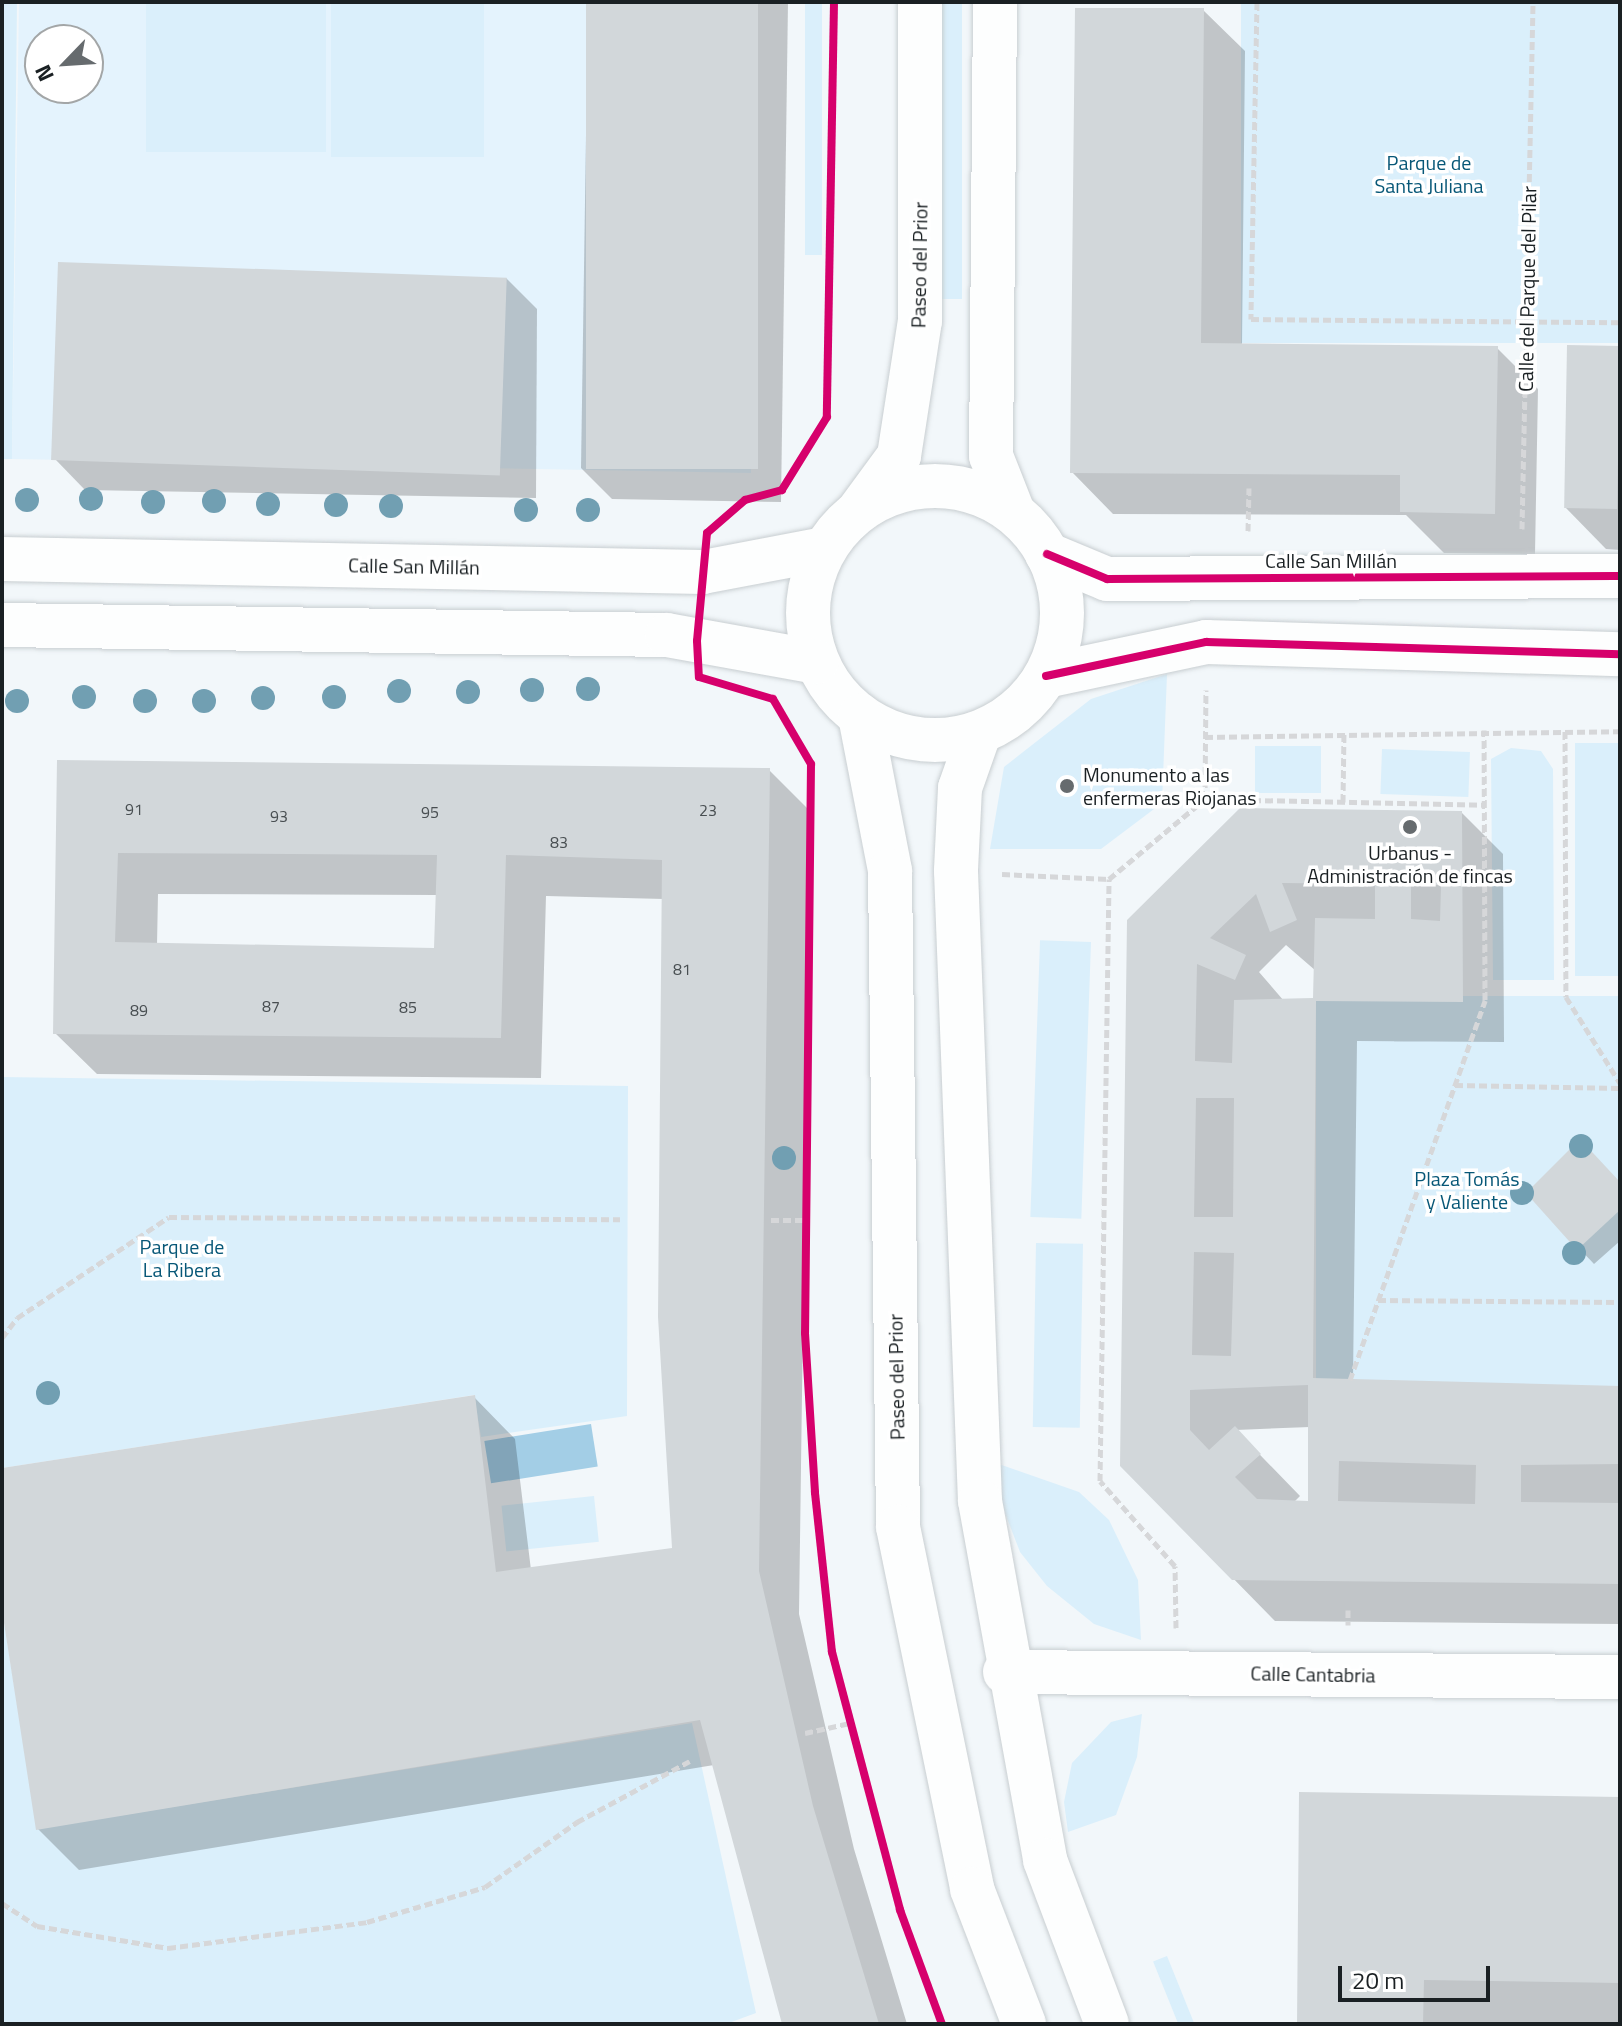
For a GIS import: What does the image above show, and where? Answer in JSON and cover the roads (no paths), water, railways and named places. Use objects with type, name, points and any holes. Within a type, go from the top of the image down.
[{"type":"street","name":"Paseo del Prior","points":[[857,512],[899,456],[920,321],[920,2]]},
{"type":"street","points":[[995,2],[991,456],[1013,512],[1047,554],[1061,594],[1061,636],[1046,676],[1006,720],[979,734],[937,741],[896,735],[860,716],[817,662],[810,598],[825,549],[857,512],[894,492],[935,486],[976,492],[1013,512]]},
{"type":"street","name":"Calle San Millán","points":[[2,559],[703,572],[825,549]]},
{"type":"street","name":"Calle San Millán","points":[[1047,554],[1107,579],[1620,576]]},
{"type":"street","points":[[2,625],[667,635],[817,662]]},
{"type":"street","points":[[1046,676],[1206,642],[1620,654]]},
{"type":"street","name":"Paseo del Prior","points":[[860,716],[890,871],[898,1527],[972,1889],[1024,2024]]},
{"type":"street","points":[[979,734],[960,788],[956,871],[980,1501],[1005,1672],[1045,1860],[1107,2024]]},
{"type":"street","name":"Calle Cantabria","points":[[1005,1672],[1620,1677]]},
{"type":"water","points":[[591,1424],[598,1466],[491,1483],[484,1441]]},
{"type":"place","name":"Monumento a las enfermeras Riojanas","points":[[1067,786]]},
{"type":"place","name":"Urbanus - Administración de fincas","points":[[1410,827]]},
{"type":"park label","name":"Parque de Santa Juliana","points":[[1429,174]]},
{"type":"park label","name":"Plaza Tomás y Valiente","points":[[1467,1190]]},
{"type":"park label","name":"Parque de La Ribera","points":[[182,1258]]}]
